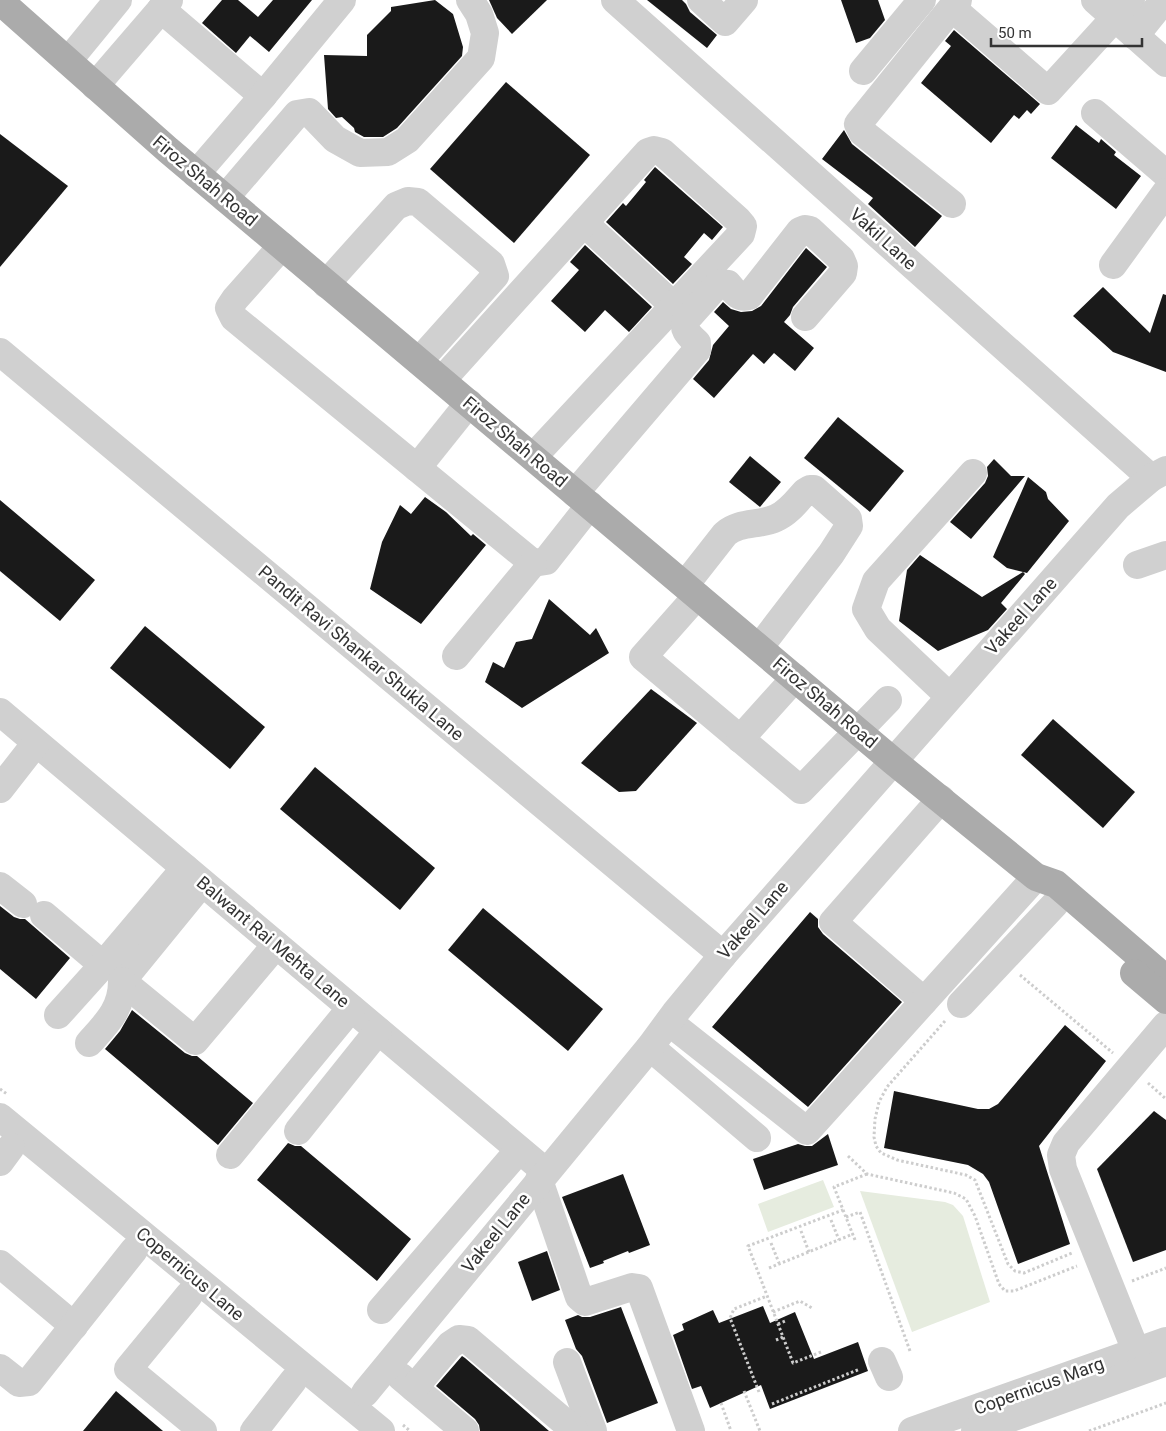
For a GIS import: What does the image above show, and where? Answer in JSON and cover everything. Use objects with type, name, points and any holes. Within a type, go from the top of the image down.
[{"type":"main road","name":"Firoz Shah Road","points":[[0,1],[196,174],[858,731],[1036,877],[1056,884],[1166,978]]},
{"type":"main road","name":"Firoz Shah Road","points":[[1036,877],[1044,895],[1166,1000]]},
{"type":"street","points":[[68,62],[118,0]]},
{"type":"street","points":[[196,174],[342,0]]},
{"type":"street","points":[[225,198],[297,114],[309,112],[335,139],[360,153],[388,152],[407,140],[480,58],[485,33],[479,14],[470,0]]},
{"type":"street","points":[[701,0],[725,22],[744,0]]},
{"type":"street","points":[[863,71],[922,0]]},
{"type":"street","points":[[1136,36],[1164,0]]},
{"type":"street","points":[[952,204],[862,132],[858,124],[955,4],[1048,91],[1113,6],[1136,36],[1166,62]]},
{"type":"street","points":[[95,86],[165,5],[263,96]]},
{"type":"street","name":"Vakil Lane","points":[[632,5],[1158,474]]},
{"type":"street","points":[[1095,113],[1166,174]]},
{"type":"street","points":[[442,380],[648,152],[654,150],[662,152],[738,220],[743,226],[741,234],[533,457]]},
{"type":"street","points":[[1113,265],[1166,192]]},
{"type":"street","points":[[326,284],[396,206],[408,201],[418,202],[491,264],[495,276],[419,361]]},
{"type":"street","points":[[584,223],[674,306]]},
{"type":"street","points":[[282,246],[235,299],[229,308],[234,318],[533,562],[546,561],[583,499],[697,350],[697,342],[686,332],[684,326],[686,320],[719,283],[728,284],[739,296],[744,298],[749,296],[800,230],[805,229],[810,230],[841,259],[844,266],[843,273],[805,317]]},
{"type":"street","name":"Pandit Ravi Shankar Shukla Lane","points":[[0,352],[723,954]]},
{"type":"street","points":[[417,468],[469,403]]},
{"type":"street","points":[[949,696],[878,629],[866,610],[876,581],[973,473]]},
{"type":"street","name":"Vakeel Lane","points":[[365,1393],[650,1047],[723,954],[1118,506],[1158,474]]},
{"type":"street","points":[[760,648],[831,554],[849,526],[848,519],[814,490],[810,489],[805,492],[789,509],[774,520],[738,525],[725,534],[691,590],[643,657],[801,790],[888,700]]},
{"type":"street","points":[[1138,565],[1166,555]]},
{"type":"street","points":[[456,656],[533,562]]},
{"type":"street","points":[[740,738],[795,678]]},
{"type":"street","name":"Balwant Rai Mehta Lane","points":[[2,717],[36,743],[519,1150],[542,1176]]},
{"type":"street","points":[[0,789],[36,743]]},
{"type":"street","points":[[924,1001],[833,922],[941,800]]},
{"type":"street","points":[[58,1015],[113,973],[194,876]]},
{"type":"street","points":[[668,1022],[808,1131],[1036,877]]},
{"type":"street","points":[[0,886],[34,909],[195,1040],[276,945]]},
{"type":"street","points":[[961,1004],[1055,904]]},
{"type":"street","points":[[89,1043],[118,1007],[122,993],[113,973]]},
{"type":"street","points":[[230,1155],[351,1008]]},
{"type":"street","points":[[1136,1351],[1063,1169],[1060,1154],[1066,1143],[1166,1025]]},
{"type":"street","points":[[298,1131],[378,1031]]},
{"type":"street","points":[[650,1047],[757,1138]]},
{"type":"street","name":"Copernicus Lane","points":[[0,1117],[381,1431]]},
{"type":"street","points":[[381,1310],[519,1150]]},
{"type":"street","points":[[542,1176],[579,1297],[585,1302],[632,1287],[639,1288],[691,1431]]},
{"type":"street","points":[[0,1368],[19,1383],[29,1382],[134,1250]]},
{"type":"street","points":[[0,1264],[74,1326]]},
{"type":"street","points":[[189,1295],[128,1369],[203,1431]]},
{"type":"street","points":[[414,1388],[450,1345],[459,1340],[468,1340],[575,1431]]},
{"type":"street","name":"Copernicus Marg","points":[[912,1431],[1166,1341]]},
{"type":"street","points":[[567,1362],[593,1431]]},
{"type":"street","name":"Copernicus Marg","points":[[975,1431],[1166,1362]]},
{"type":"street","points":[[388,1366],[465,1431]]},
{"type":"street","points":[[254,1431],[293,1381]]},
{"type":"path","points":[[1002,960],[1130,1066],[1166,1099]]},
{"type":"path","points":[[961,1004],[888,1087],[879,1102],[875,1119],[874,1137],[876,1146],[881,1153],[897,1160],[966,1175],[975,1180],[1008,1264],[1014,1271],[1024,1273],[1096,1251]]},
{"type":"path","points":[[848,1156],[867,1174],[954,1193],[966,1199],[976,1216],[999,1284],[1005,1291],[1014,1291],[1096,1251]]},
{"type":"path","points":[[855,1240],[834,1187],[867,1174]]},
{"type":"path","points":[[822,1352],[793,1362],[748,1246],[843,1210]]},
{"type":"path","points":[[846,1217],[860,1212],[910,1351]]},
{"type":"path","points":[[831,1220],[839,1240]]},
{"type":"path","points":[[801,1232],[809,1252]]},
{"type":"path","points":[[769,1268],[853,1234]]},
{"type":"path","points":[[771,1243],[779,1263]]},
{"type":"path","points":[[1112,1289],[1166,1268]]},
{"type":"path","points":[[759,1392],[730,1318],[734,1309],[767,1296]]},
{"type":"path","points":[[773,1312],[800,1301],[812,1308]]},
{"type":"path","points":[[778,1324],[785,1321]]},
{"type":"path","points":[[776,1340],[783,1337]]},
{"type":"path","points":[[772,1404],[878,1369]]},
{"type":"path","points":[[744,1391],[760,1431]]},
{"type":"path","points":[[720,1403],[731,1431]]},
{"type":"path","points":[[1089,1431],[1166,1403]]},
{"type":"shaded area","points":[[823,1180],[834,1207],[768,1232],[758,1204]]},
{"type":"shaded area","points":[[860,1191],[945,1202],[953,1205],[963,1216],[990,1302],[912,1332]]},
{"type":"building","points":[[222,0],[238,0],[258,17],[273,0],[312,0],[269,52],[250,36],[236,53],[202,23]]},
{"type":"building","points":[[435,0],[453,14],[463,47],[462,56],[397,128],[383,137],[364,137],[355,132],[354,128],[342,117],[336,118],[328,109],[324,55],[367,56],[367,35],[391,11],[391,7]]},
{"type":"building","points":[[489,0],[547,0],[512,34],[497,18]]},
{"type":"building","points":[[647,0],[682,0],[690,12],[717,35],[707,48]]},
{"type":"building","points":[[841,0],[878,0],[885,20],[870,38],[856,43]]},
{"type":"building","points":[[954,30],[1040,104],[1031,114],[1027,110],[1019,119],[1014,115],[991,143],[921,83],[951,46],[945,41]]},
{"type":"building","points":[[506,82],[590,155],[514,243],[430,169]]},
{"type":"building","points":[[1076,125],[1099,143],[1101,139],[1116,152],[1114,155],[1141,176],[1116,209],[1051,158]]},
{"type":"building","points":[[844,130],[852,144],[942,216],[915,247],[868,204],[873,198],[822,159]]},
{"type":"building","points":[[0,134],[68,186],[0,267]]},
{"type":"building","points":[[655,167],[723,227],[712,240],[704,233],[684,257],[692,264],[673,284],[606,222],[623,203],[626,206],[646,182],[644,180]]},
{"type":"building","points":[[585,245],[652,307],[629,332],[605,310],[585,332],[551,301],[579,270],[570,262]]},
{"type":"building","points":[[806,248],[827,267],[793,307],[790,315],[784,322],[814,348],[795,371],[774,353],[764,364],[753,354],[714,398],[693,379],[709,360],[713,345],[729,326],[714,312],[723,302],[731,309],[741,312],[752,311],[761,306]]},
{"type":"building","points":[[1103,287],[1150,333],[1163,294],[1166,295],[1166,372],[1113,352],[1073,316]]},
{"type":"building","points":[[838,417],[904,471],[870,512],[804,458]]},
{"type":"building","points":[[750,456],[781,482],[760,507],[729,482]]},
{"type":"building","points":[[994,459],[1011,476],[1025,476],[971,539],[950,522],[985,483],[988,476],[987,467]]},
{"type":"building","points":[[1028,477],[1046,492],[1048,499],[1069,521],[1027,573],[1007,568],[993,557]]},
{"type":"building","points":[[425,497],[446,512],[471,536],[473,534],[486,545],[421,624],[370,589],[382,542],[400,505],[411,514]]},
{"type":"building","points":[[0,500],[95,580],[60,621],[0,571]]},
{"type":"building","points":[[920,555],[982,597],[1023,572],[1025,574],[1001,603],[1007,609],[988,630],[938,651],[899,621],[907,570]]},
{"type":"building","points":[[549,599],[590,635],[596,628],[609,653],[522,708],[485,682],[493,662],[504,668],[516,642],[532,639]]},
{"type":"building","points":[[145,626],[265,727],[230,769],[110,668]]},
{"type":"building","points":[[651,689],[697,723],[636,791],[619,792],[581,763]]},
{"type":"building","points":[[1053,719],[1135,792],[1103,828],[1021,755]]},
{"type":"building","points":[[315,767],[435,868],[400,910],[280,809]]},
{"type":"building","points":[[0,906],[14,917],[25,919],[70,958],[36,999],[0,969]]},
{"type":"building","points":[[483,908],[603,1009],[568,1051],[448,950]]},
{"type":"building","points":[[810,912],[818,919],[818,927],[823,934],[902,1002],[808,1107],[712,1027]]},
{"type":"building","points":[[132,1010],[185,1053],[197,1056],[253,1103],[218,1145],[105,1049],[120,1031]]},
{"type":"building","points":[[1065,1025],[1106,1061],[1039,1146],[1070,1244],[1018,1264],[989,1182],[983,1174],[968,1165],[884,1148],[894,1091],[978,1109],[989,1109],[998,1104]]},
{"type":"building","points":[[1154,1111],[1166,1120],[1166,1250],[1133,1262],[1097,1169]]},
{"type":"building","points":[[828,1134],[838,1165],[764,1190],[753,1159],[798,1144],[812,1146]]},
{"type":"building","points":[[288,1143],[301,1146],[411,1239],[377,1281],[257,1180]]},
{"type":"building","points":[[623,1174],[650,1245],[629,1253],[628,1251],[590,1268],[562,1197]]},
{"type":"building","points":[[547,1251],[560,1290],[532,1301],[518,1262]]},
{"type":"building","points":[[763,1306],[770,1323],[795,1312],[814,1359],[858,1342],[868,1371],[770,1409],[761,1385],[710,1408],[701,1386],[692,1389],[673,1335],[684,1330],[682,1324],[713,1310],[719,1323]]},
{"type":"building","points":[[621,1307],[658,1403],[607,1423],[582,1356],[576,1349],[565,1320],[578,1315],[590,1317]]},
{"type":"building","points":[[462,1356],[549,1431],[480,1431],[475,1419],[436,1386]]},
{"type":"building","points":[[116,1391],[163,1431],[83,1431]]}]
